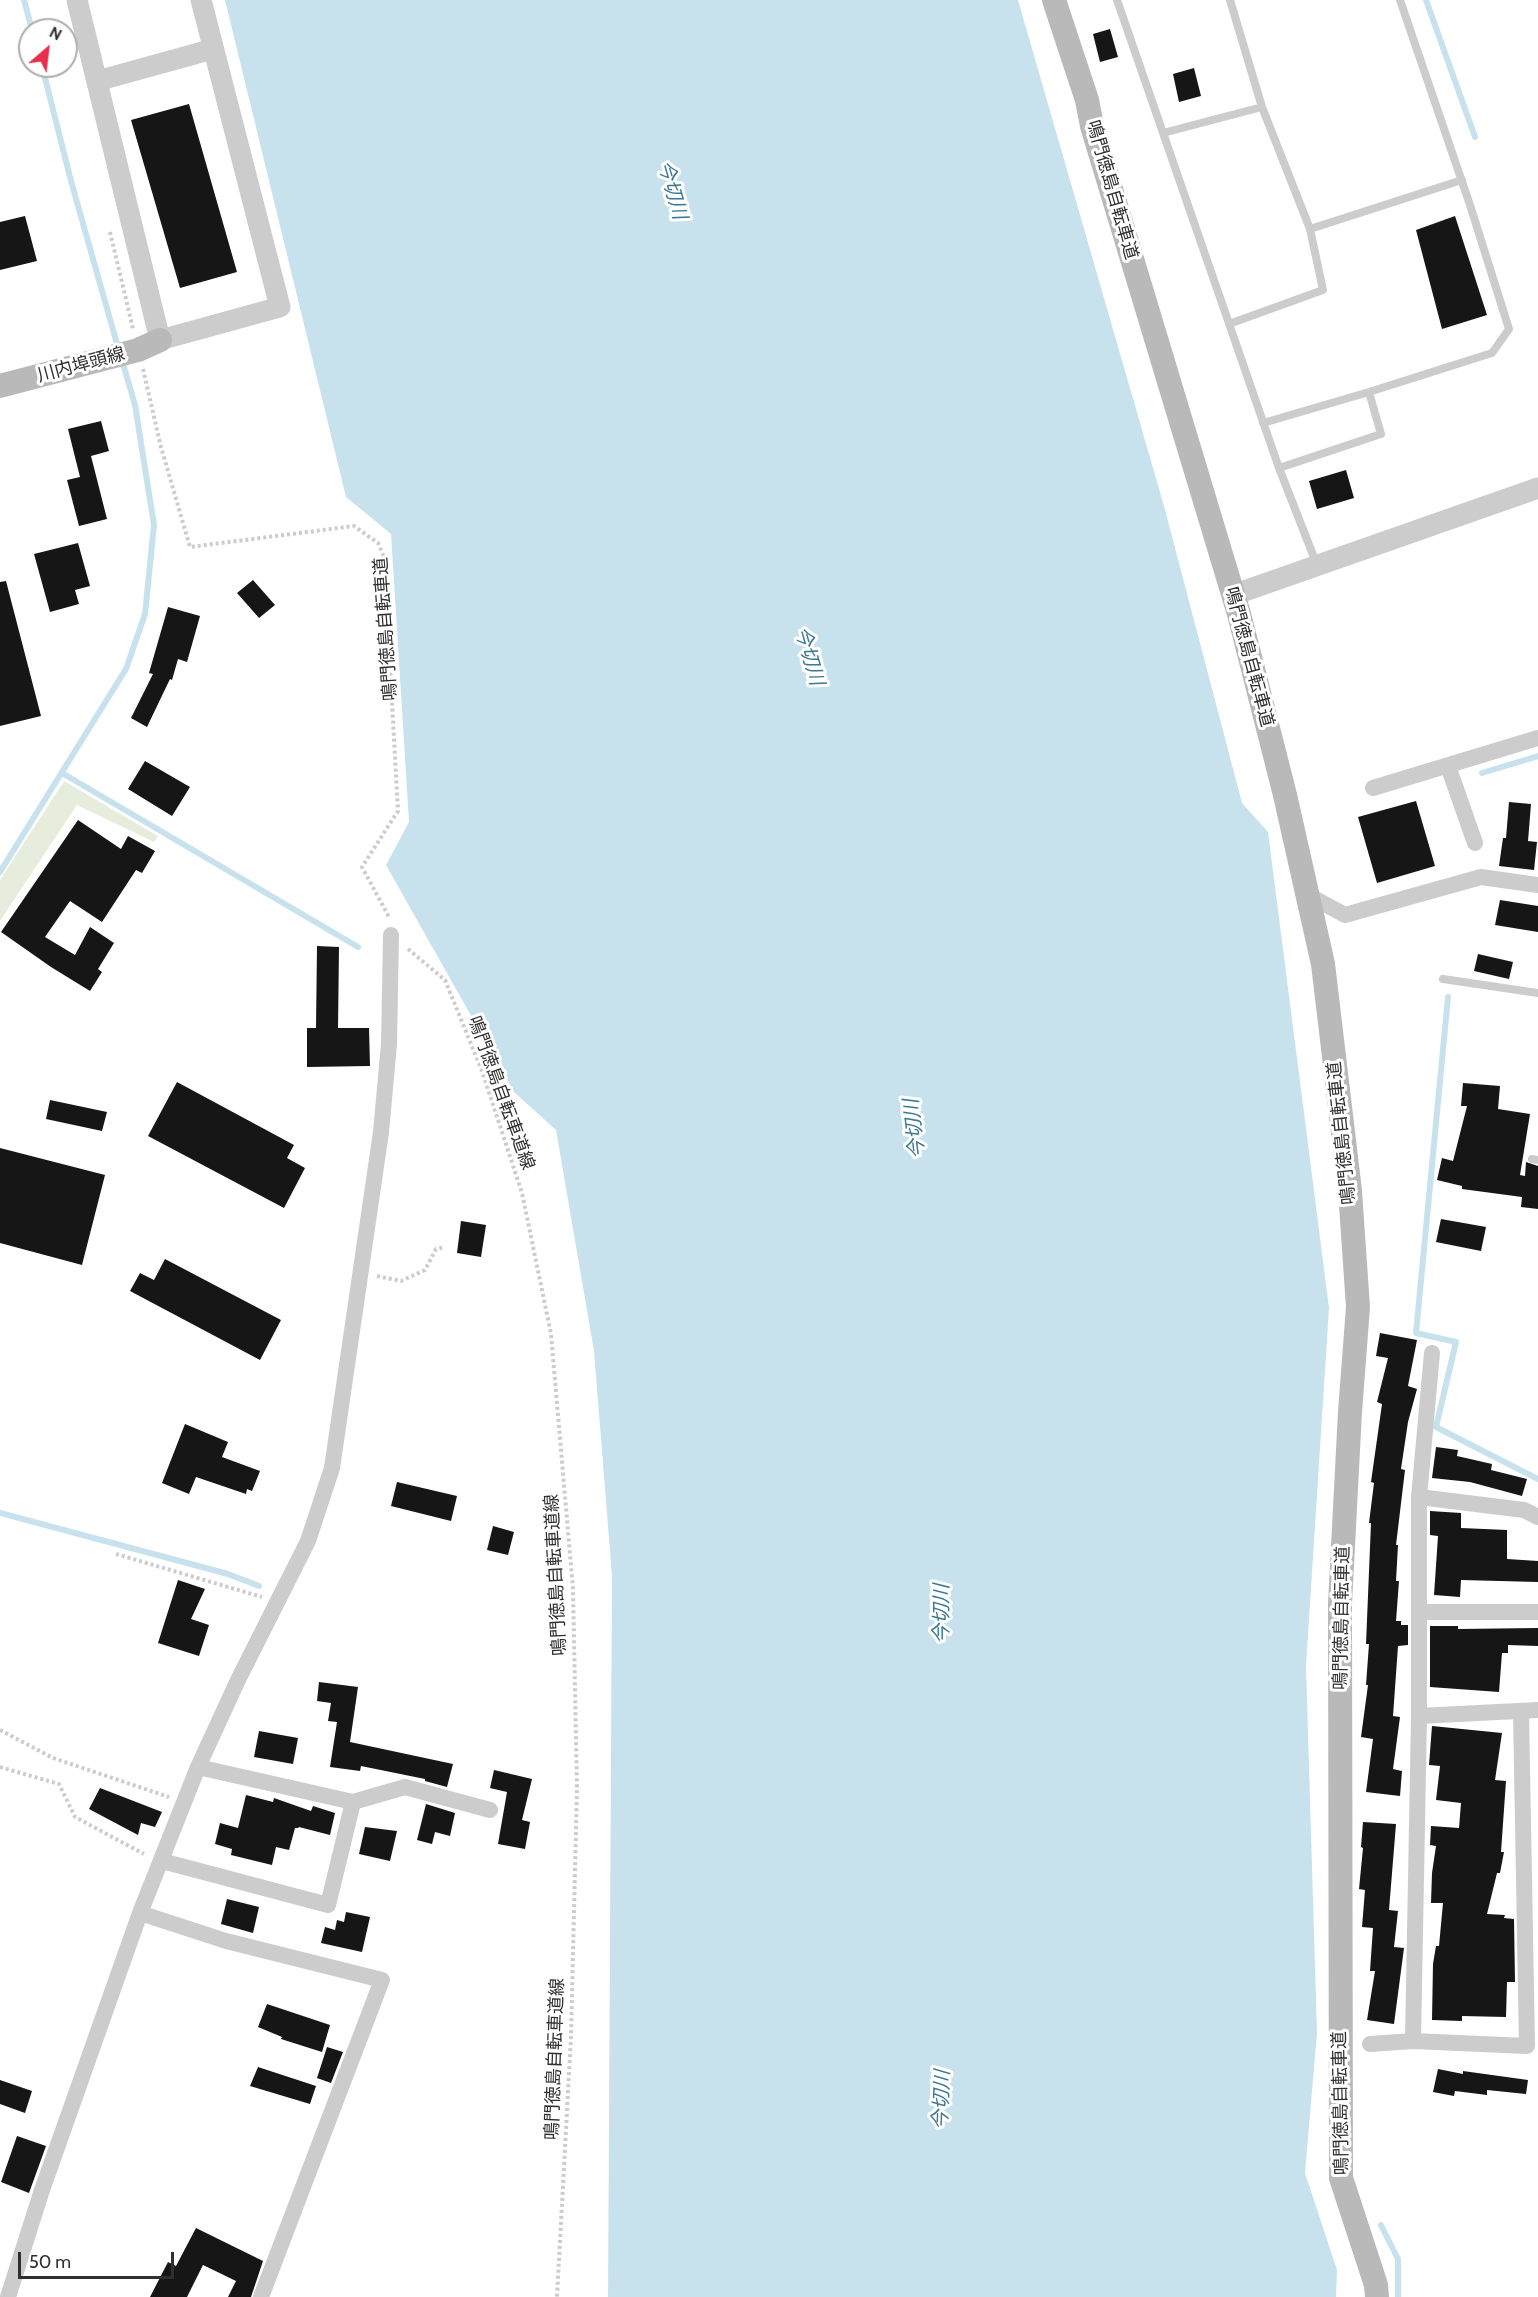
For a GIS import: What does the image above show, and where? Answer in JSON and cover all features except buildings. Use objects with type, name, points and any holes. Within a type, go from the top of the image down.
[{"type":"main road","name":"鳴門徳島自転車道","points":[[1054,0],[1088,100],[1092,126],[1233,595],[1285,795],[1326,986],[1350,1191],[1358,1307],[1349,1424],[1340,1604],[1341,2178],[1376,2284],[1377,2297]]},
{"type":"main road","name":"川内埠頭線","points":[[0,386],[138,350],[160,340]]},
{"type":"street","points":[[77,0],[160,340],[280,307],[201,0]]},
{"type":"street","points":[[97,81],[213,49]]},
{"type":"street","points":[[1233,595],[1538,488]]},
{"type":"street","points":[[1373,788],[1538,738]]},
{"type":"street","points":[[1448,766],[1475,843]]},
{"type":"street","points":[[1308,896],[1345,915],[1481,877],[1538,885]]},
{"type":"street","points":[[9,2297],[42,2190],[140,1913],[198,1767],[238,1680],[308,1541],[332,1468],[362,1273],[383,1110],[388,1044],[391,935]]},
{"type":"street","points":[[1413,2041],[1419,1716],[1419,1497],[1432,1353]]},
{"type":"street","points":[[1419,1497],[1524,1510],[1538,1517]]},
{"type":"street","points":[[1419,1612],[1538,1612]]},
{"type":"street","points":[[1370,2044],[1413,2041],[1532,2047],[1530,1711],[1419,1716]]},
{"type":"street","points":[[198,1767],[354,1802],[405,1787],[490,1810]]},
{"type":"street","points":[[162,1861],[328,1905],[354,1802]]},
{"type":"street","points":[[140,1913],[226,1941],[382,1980],[261,2297]]},
{"type":"lane","points":[[1117,0],[1263,423],[1317,565]]},
{"type":"lane","points":[[1229,324],[1323,290],[1310,230],[1262,107],[1230,0]]},
{"type":"lane","points":[[1263,423],[1492,353],[1509,329],[1462,180],[1400,0]]},
{"type":"lane","points":[[1163,133],[1262,107]]},
{"type":"lane","points":[[1310,230],[1462,180]]},
{"type":"lane","points":[[1279,468],[1381,434],[1369,392]]},
{"type":"lane","points":[[1443,979],[1538,993]]},
{"type":"path","name":"鳴門徳島自転車道","points":[[190,547],[354,526],[378,543],[384,557],[398,811],[362,867],[392,922],[391,935]]},
{"type":"path","name":"鳴門徳島自転車道線","points":[[391,935],[445,980],[483,1071],[522,1192],[550,1334],[573,1589],[577,1788],[571,2037],[557,2297]]},
{"type":"path","points":[[362,1273],[401,1281],[425,1270],[436,1249],[445,1247]]},
{"type":"path","points":[[116,1554],[278,1601]]},
{"type":"path","points":[[0,1730],[53,1758],[185,1802]]},
{"type":"path","points":[[0,1767],[59,1784],[75,1817],[130,1848],[162,1861]]},
{"type":"green space","points":[[64,781],[158,836],[154,842],[77,805],[0,921],[0,880]]},
{"type":"water","name":"今切川","points":[[225,0],[1018,0],[1164,506],[1242,803],[1268,832],[1329,1308],[1306,1666],[1317,2033],[1305,2173],[1337,2270],[1336,2297],[608,2297],[612,1576],[594,1351],[556,1130],[514,1092],[386,865],[409,822],[391,534],[346,497]]},
{"type":"waterway","points":[[24,0],[29,18]]},
{"type":"waterway","points":[[1426,0],[1475,137]]},
{"type":"waterway","points":[[45,78],[71,181],[119,351]]},
{"type":"waterway","points":[[0,872],[126,669],[145,614],[154,525],[135,405],[122,360]]},
{"type":"waterway","points":[[1482,773],[1538,756]]},
{"type":"waterway","points":[[62,773],[358,947]]},
{"type":"waterway","points":[[1448,997],[1416,1333],[1456,1342],[1436,1427],[1538,1479]]},
{"type":"waterway","points":[[0,1513],[228,1574],[259,1586]]},
{"type":"waterway","points":[[1381,2225],[1398,2259],[1398,2297]]}]
